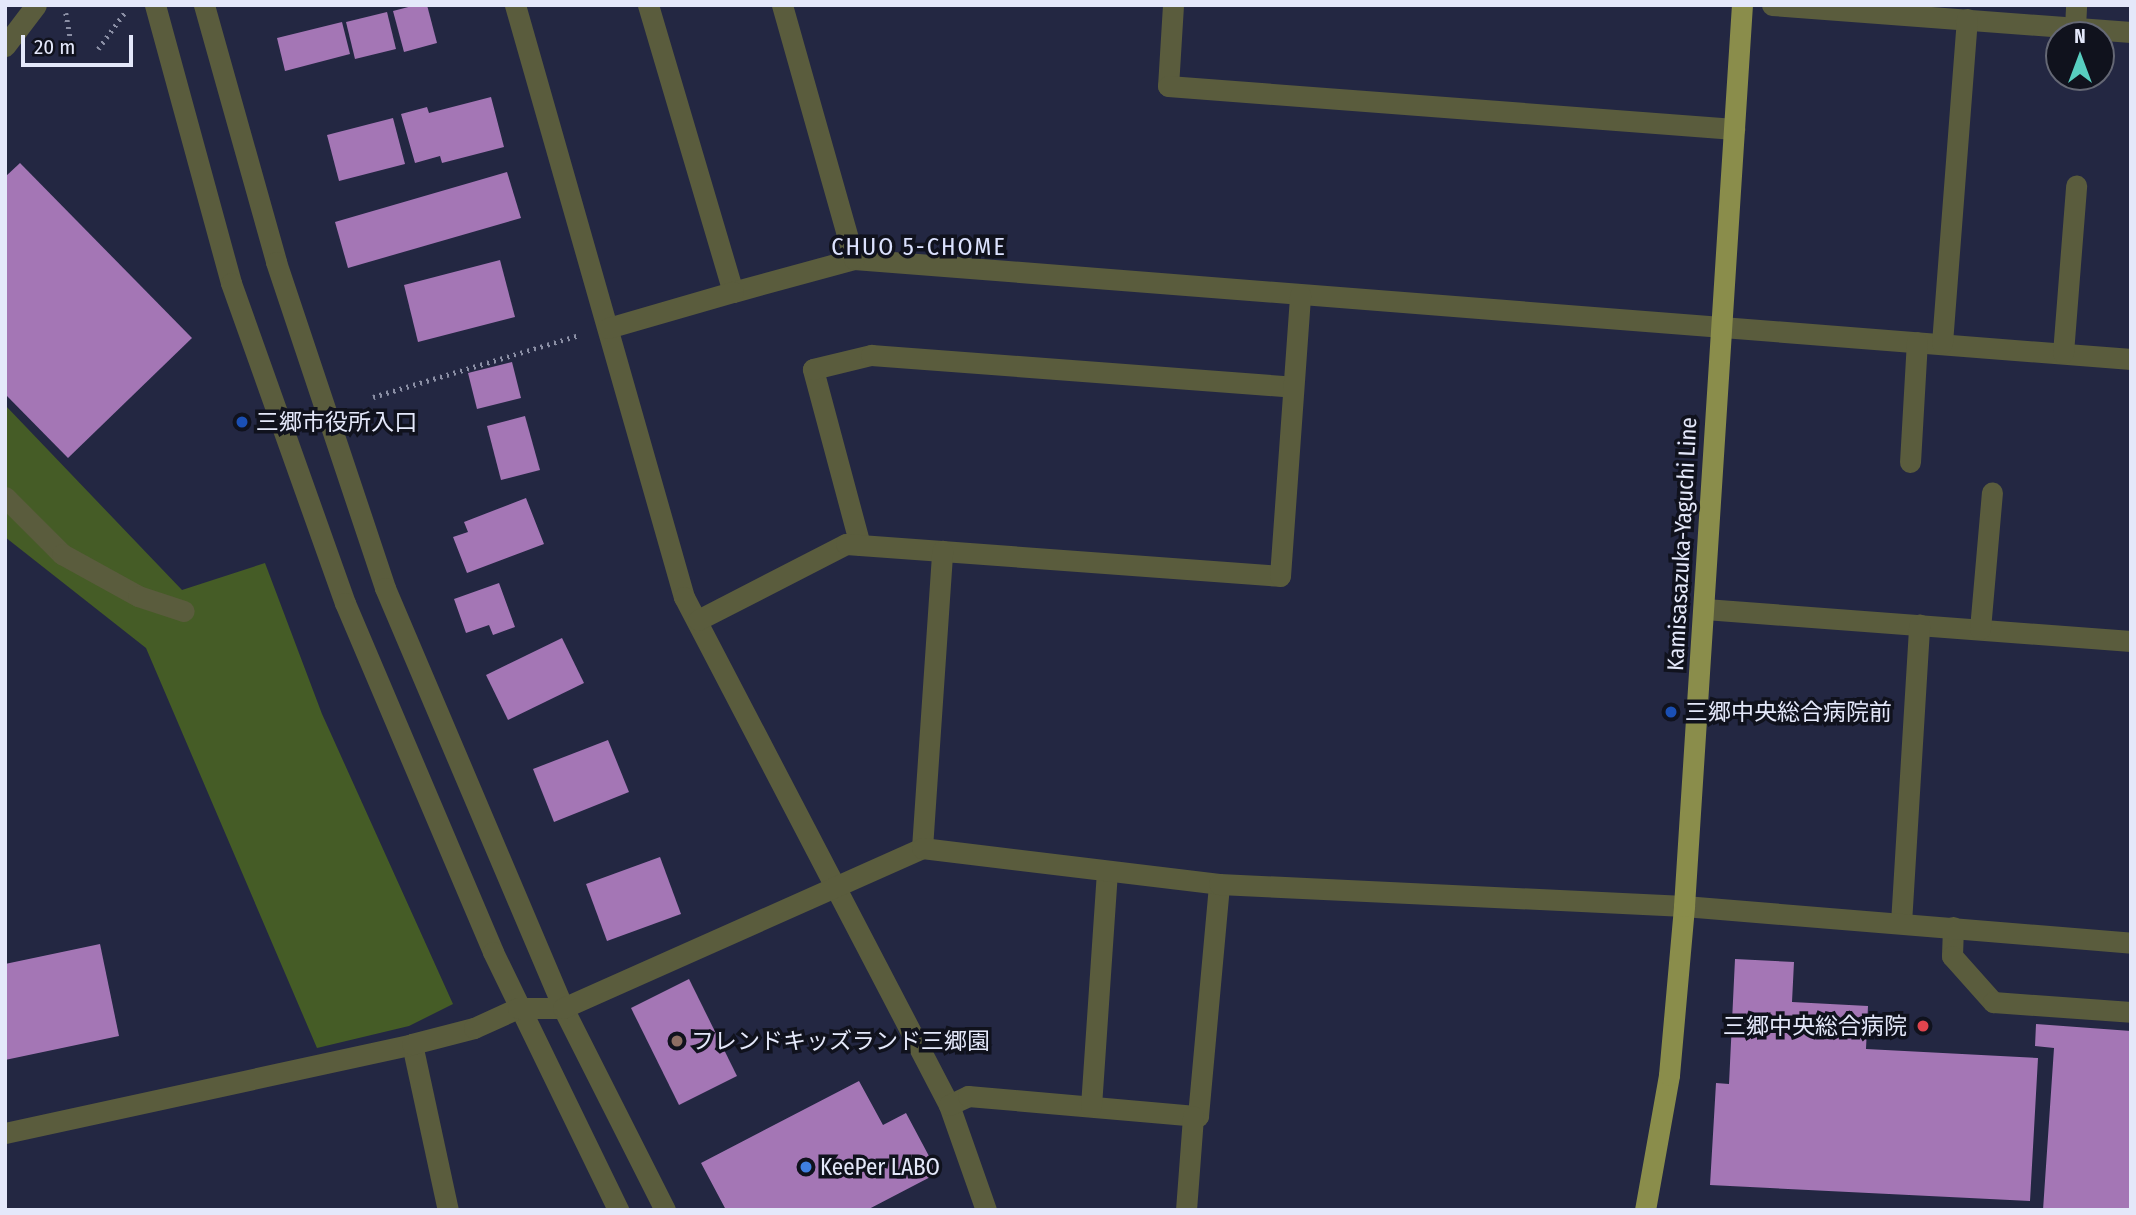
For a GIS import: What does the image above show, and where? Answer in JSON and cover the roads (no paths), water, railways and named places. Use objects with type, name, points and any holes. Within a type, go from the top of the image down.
[{"type":"main road","name":"Kamisasazuka-Yaguchi Line","points":[[1645,1210],[1669,1075],[1684,906],[1742,5]]},
{"type":"street","points":[[5,46],[36,5]]},
{"type":"street","points":[[155,5],[231,283],[327,554],[411,765],[518,1007],[618,1210]]},
{"type":"street","points":[[204,5],[276,261],[385,588],[563,1007],[665,1210]]},
{"type":"street","points":[[515,5],[684,597],[949,1104],[986,1210]]},
{"type":"street","points":[[648,5],[733,292]]},
{"type":"street","points":[[782,5],[853,259]]},
{"type":"street","points":[[1173,5],[1168,86],[1734,129]]},
{"type":"street","points":[[1772,5],[2045,25]]},
{"type":"street","points":[[1942,344],[1967,19]]},
{"type":"street","points":[[2063,354],[2076,186]]},
{"type":"street","points":[[608,328],[853,259],[2131,359]]},
{"type":"street","points":[[698,620],[846,544],[1280,576],[1300,295]]},
{"type":"street","points":[[1910,462],[1917,342]]},
{"type":"street","points":[[860,545],[813,369],[871,355],[1293,387]]},
{"type":"street","points":[[1980,629],[1992,493]]},
{"type":"street","points":[[5,497],[62,554],[138,596],[184,611]]},
{"type":"street","points":[[922,848],[942,551]]},
{"type":"street","points":[[1705,609],[2131,641]]},
{"type":"street","points":[[1901,923],[1919,625]]},
{"type":"street","points":[[5,1133],[412,1044],[474,1028],[518,1007],[563,1007],[922,848],[1219,884],[1684,906],[2131,943]]},
{"type":"street","points":[[1091,1106],[1107,872]]},
{"type":"street","points":[[949,1104],[968,1096],[1198,1116],[1219,884]]},
{"type":"street","points":[[1953,927],[1952,956],[1993,1003],[2131,1013]]},
{"type":"street","points":[[412,1044],[448,1210]]},
{"type":"street","points":[[1186,1210],[1193,1116]]},
{"type":"place","name":"三郷市役所入口","points":[[242,422]]},
{"type":"place","name":"三郷中央総合病院前","points":[[1671,712]]},
{"type":"place","name":"三郷中央総合病院","points":[[1923,1026]]},
{"type":"place","name":"フレンドキッズランド三郷園","points":[[677,1041]]},
{"type":"place","name":"KeePer LABO","points":[[806,1167]]},
{"type":"district","name":"CHUO 5-CHOME","points":[[919,248]]}]
